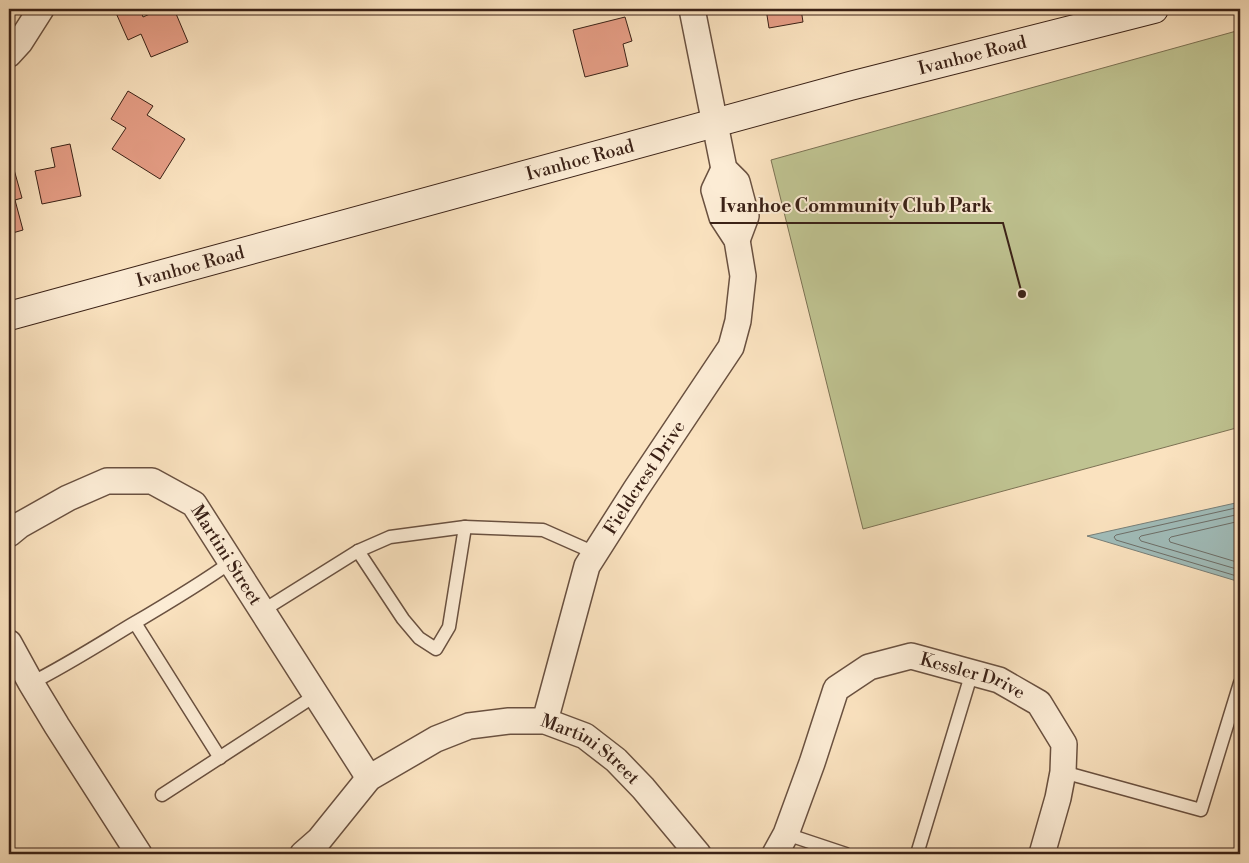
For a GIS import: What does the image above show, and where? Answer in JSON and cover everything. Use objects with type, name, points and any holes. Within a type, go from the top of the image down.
[{"type":"main road","name":"Ivanhoe Road","points":[[9,316],[850,86],[1154,9]]},
{"type":"street","points":[[9,54],[20,42],[41,9]]},
{"type":"street","points":[[692,9],[714,124]]},
{"type":"street","name":"Fieldcrest Drive","points":[[545,721],[586,566],[731,347],[738,321],[743,276],[737,240],[746,216],[737,182],[724,169],[714,124]]},
{"type":"street","name":"Martini Street","points":[[9,534],[20,525],[68,498],[107,481],[152,481],[194,504],[369,778]]},
{"type":"street","points":[[9,642],[31,683],[139,854]]},
{"type":"street","name":"Kessler Drive","points":[[781,844],[812,763],[836,689],[869,667],[911,656],[999,680],[1039,703],[1064,744],[1063,772],[1058,798],[1042,854]]},
{"type":"street","name":"Martini Street","points":[[303,854],[319,840],[369,778],[436,739],[469,726],[509,721],[545,721],[585,736],[616,760],[643,788],[698,854]]},
{"type":"lane","points":[[262,612],[358,551],[390,537],[465,527],[543,530],[595,553]]},
{"type":"lane","points":[[358,551],[403,620],[419,638],[436,649],[449,627],[465,527]]},
{"type":"lane","points":[[31,683],[210,578],[232,562]]},
{"type":"lane","points":[[135,623],[220,758]]},
{"type":"lane","points":[[917,854],[972,672]]},
{"type":"lane","points":[[1063,772],[1201,810],[1240,683]]},
{"type":"lane","points":[[162,795],[316,695]]},
{"type":"lane","points":[[781,844],[846,854]]},
{"type":"green space","points":[[1240,30],[1240,427],[863,529],[771,160]]},
{"type":"water","points":[[1240,502],[1240,582],[1087,536]]},
{"type":"building","points":[[125,9],[140,9],[143,17],[161,9],[174,9],[188,42],[151,57],[141,34],[128,40],[116,13]]},
{"type":"building","points":[[766,9],[801,9],[803,22],[769,28]]},
{"type":"building","points":[[625,17],[632,41],[623,44],[628,66],[585,77],[573,30]]},
{"type":"building","points":[[128,91],[153,106],[147,115],[185,139],[160,179],[112,149],[126,128],[111,119]]},
{"type":"building","points":[[70,144],[81,196],[42,204],[35,171],[55,167],[51,148]]},
{"type":"building","points":[[13,166],[22,198],[15,200],[23,230],[9,234],[9,167]]},
{"type":"place","name":"Ivanhoe Community Club Park","points":[[1022,294]]}]
